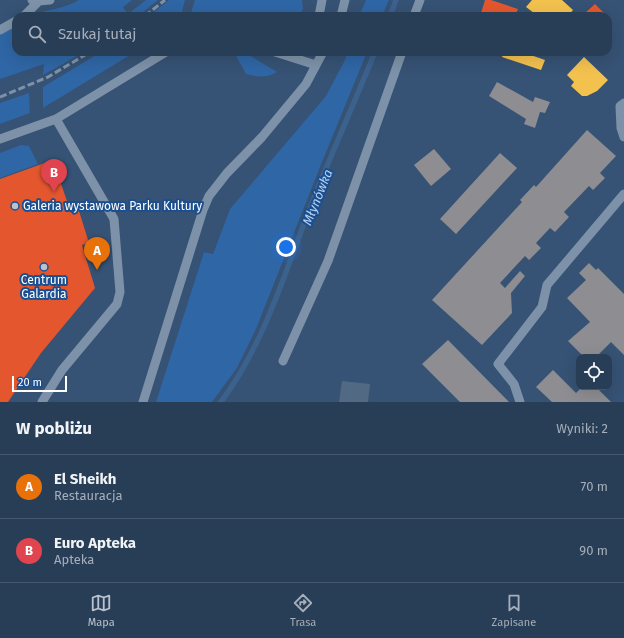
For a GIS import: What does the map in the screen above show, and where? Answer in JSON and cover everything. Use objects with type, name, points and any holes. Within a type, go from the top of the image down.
[{"type":"lane","points":[[27,12],[36,1],[50,0]]},
{"type":"lane","points":[[320,12],[322,0]]},
{"type":"lane","points":[[342,12],[345,0]]},
{"type":"lane","points":[[416,12],[420,0]]},
{"type":"lane","points":[[1,29],[12,23]]},
{"type":"lane","points":[[0,139],[56,119],[159,56]]},
{"type":"lane","points":[[288,56],[316,65]]},
{"type":"lane","points":[[316,56],[316,65]]},
{"type":"lane","points":[[143,402],[203,210],[210,196],[227,174],[262,137],[306,84],[321,56]]},
{"type":"lane","points":[[283,361],[328,262],[401,56]]},
{"type":"lane","points":[[624,102],[620,106],[621,128],[624,137]]},
{"type":"lane","points":[[42,402],[62,370],[117,304],[120,292],[114,219],[56,119]]},
{"type":"lane","points":[[520,402],[514,384],[498,364],[542,307],[547,285],[624,194]]},
{"type":"shaded area","points":[[79,0],[132,0],[123,7],[127,12],[44,12]]},
{"type":"shaded area","points":[[146,0],[158,0],[143,12],[131,12]]},
{"type":"shaded area","points":[[169,0],[185,0],[182,12],[154,12]]},
{"type":"shaded area","points":[[195,0],[302,0],[303,9],[301,12],[191,12]]},
{"type":"shaded area","points":[[366,0],[389,0],[384,12],[361,12]]},
{"type":"shaded area","points":[[12,28],[12,56],[77,56],[43,75],[44,64],[0,79],[0,35]]},
{"type":"shaded area","points":[[94,56],[128,56],[43,108],[43,87]]},
{"type":"shaded area","points":[[236,56],[251,56],[277,72],[262,76],[246,74]]},
{"type":"shaded area","points":[[346,56],[365,56],[256,329],[237,368],[212,402],[156,402],[204,252],[213,254],[230,209],[326,96]]},
{"type":"shaded area","points":[[29,93],[30,113],[0,124],[0,103]]},
{"type":"shaded area","points":[[21,145],[29,146],[38,164],[0,178],[0,153]]},
{"type":"building: Mieszkania","points":[[532,0],[562,0],[573,10],[571,12],[533,12],[526,7]]},
{"type":"building: Mieszkania","points":[[534,56],[545,60],[541,70],[502,57]]},
{"type":"building: Mieszkania","points":[[584,57],[608,80],[597,91],[587,96],[582,96],[571,86],[574,82],[567,75]]},
{"type":"building: Handel","points":[[485,0],[491,0],[518,9],[517,12],[481,12]]},
{"type":"building: Handel","points":[[595,4],[603,12],[586,12]]},
{"type":"building: Handel","name":"Centrum Galardia","points":[[53,160],[71,213],[79,211],[89,243],[82,245],[95,288],[41,353],[8,402],[0,402],[0,179]]},
{"type":"building: Przemysł","points":[[497,82],[533,102],[535,97],[550,102],[545,113],[540,112],[535,128],[524,124],[526,119],[489,96]]},
{"type":"building: Przemysł","points":[[587,130],[616,156],[600,173],[605,178],[593,190],[589,186],[564,212],[569,217],[555,232],[550,228],[536,243],[541,248],[529,260],[525,256],[500,283],[505,288],[520,271],[525,276],[511,293],[512,313],[482,345],[432,300],[522,202],[520,200],[534,185],[536,187]]},
{"type":"building: Przemysł","points":[[434,149],[451,169],[431,186],[414,165]]},
{"type":"building: Przemysł","points":[[500,153],[517,168],[456,234],[440,219]]},
{"type":"building: Przemysł","points":[[589,263],[596,270],[598,268],[624,294],[624,355],[611,342],[599,354],[581,354],[568,341],[590,322],[567,298],[586,280],[579,273]]},
{"type":"building: Przemysł","points":[[448,340],[509,402],[460,402],[422,364]]},
{"type":"building: Przemysł","points":[[553,370],[576,393],[579,390],[599,390],[611,402],[552,402],[536,387]]},
{"type":"building: Inne","points":[[342,381],[370,384],[368,402],[339,402]]},
{"type":"waterway","name":"Młynówka","points":[[392,12],[396,0]]},
{"type":"waterway","name":"Młynówka","points":[[221,402],[247,361],[268,319],[319,185],[373,56]]},
{"type":"railway","points":[[150,12],[165,0]]},
{"type":"railway","points":[[0,97],[48,77],[83,56]]},
{"type":"place","name":"Euro Apteka","points":[[54,192]]},
{"type":"place","name":"Galeria wystawowa Parku Kultury","points":[[15,206]]},
{"type":"place","name":"Centrum Galardia","points":[[44,267]]},
{"type":"place","name":"El Sheikh","points":[[97,270]]}]
